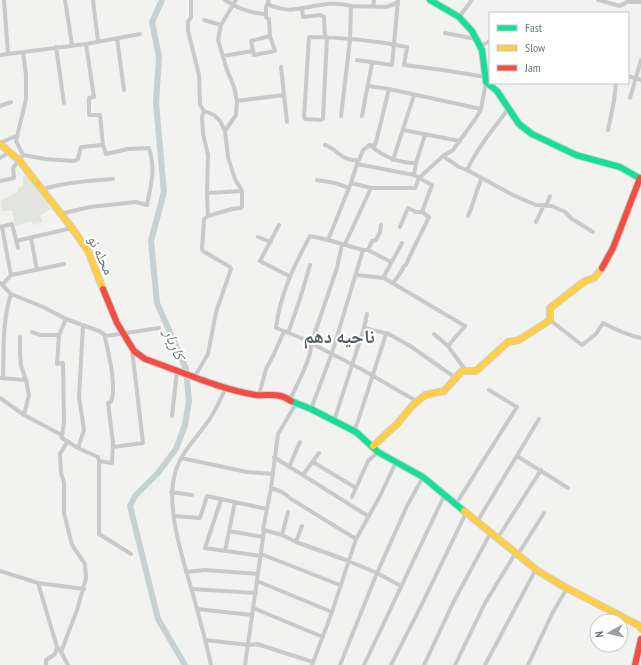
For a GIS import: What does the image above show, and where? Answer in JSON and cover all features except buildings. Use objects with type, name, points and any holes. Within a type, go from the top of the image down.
[{"type":"street","points":[[4,0],[8,54]]},
{"type":"street","points":[[65,0],[72,45]]},
{"type":"street","points":[[92,0],[98,41]]},
{"type":"street","points":[[191,0],[191,16],[188,22],[188,31],[199,75],[200,106],[204,111],[214,115],[220,121],[225,131],[228,157],[235,179],[242,191],[241,208],[208,216],[204,219],[203,251],[231,269],[216,312],[208,354],[194,376]]},
{"type":"street","points":[[225,0],[244,10],[265,14],[269,19],[270,36],[276,51],[254,55],[251,41],[270,36]]},
{"type":"street","points":[[225,131],[236,115],[237,101],[234,87],[222,56],[218,40],[221,25],[234,6],[236,0]]},
{"type":"street","points":[[308,6],[309,0]]},
{"type":"street","points":[[373,7],[374,0]]},
{"type":"street","points":[[351,183],[371,188],[415,188],[419,178],[443,156],[453,150],[481,109],[486,79],[482,50],[472,31],[459,17],[430,0]]},
{"type":"street","points":[[459,17],[472,0]]},
{"type":"street","points":[[598,0],[620,6],[627,2],[641,2]]},
{"type":"street","points":[[265,14],[268,2],[281,9],[295,10],[322,2],[331,1],[344,2],[351,6],[373,7],[386,7],[398,2],[392,65],[357,60]]},
{"type":"street","points":[[341,116],[350,40],[351,6]]},
{"type":"street","points":[[302,8],[304,17],[321,15],[324,17],[326,37],[322,119],[305,119],[309,37],[326,37],[407,47],[404,65],[443,70],[486,79],[489,83]]},
{"type":"street","points":[[204,20],[221,25]]},
{"type":"street","points":[[446,33],[476,39]]},
{"type":"street","points":[[0,55],[86,44],[140,34]]},
{"type":"street","points":[[117,38],[124,90]]},
{"type":"street","points":[[480,46],[489,42]]},
{"type":"street","points":[[60,214],[90,206],[136,202],[147,205],[154,172],[149,148],[128,149],[106,154],[103,146],[100,114],[89,115],[89,98],[94,97],[86,44]]},
{"type":"street","points":[[56,47],[64,103]]},
{"type":"street","points":[[222,56],[253,51]]},
{"type":"street","points":[[21,157],[16,136],[26,99],[26,76],[23,52]]},
{"type":"street","points":[[630,98],[639,79],[641,60]]},
{"type":"street","points":[[362,116],[372,63]]},
{"type":"street","points":[[282,67],[287,122]]},
{"type":"street","points":[[629,76],[639,79]]},
{"type":"street","points":[[490,84],[509,107],[519,124],[532,134],[576,155],[620,167],[640,178],[613,248],[602,268],[594,278],[577,286],[550,308],[550,320]]},
{"type":"street","points":[[608,130],[616,84]]},
{"type":"street","points":[[368,86],[389,89],[481,109]]},
{"type":"street","points":[[325,145],[329,146],[341,157],[359,160],[363,150],[370,145],[374,146],[376,142],[389,89]]},
{"type":"street","points":[[237,101],[284,94]]},
{"type":"street","points":[[393,160],[414,95]]},
{"type":"street","points":[[0,106],[11,102]]},
{"type":"street","points":[[467,170],[476,151],[509,107]]},
{"type":"street","points":[[204,111],[202,117],[203,134],[208,155],[208,216]]},
{"type":"street","points":[[403,130],[460,141]]},
{"type":"street","points":[[414,175],[416,162],[425,135]]},
{"type":"street","points":[[0,143],[16,136]]},
{"type":"street","name":"محله نو","points":[[0,143],[10,152],[21,157],[42,190],[88,251],[117,323],[134,351],[145,360],[238,392],[258,395],[272,394],[287,397],[290,400],[297,402],[353,431],[378,452],[423,477],[490,534],[536,569],[567,588],[630,620],[640,626],[641,629]]},
{"type":"street","points":[[370,145],[382,155],[393,160],[416,162]]},
{"type":"street","points":[[21,157],[74,161],[78,159],[81,147],[103,146]]},
{"type":"street","points":[[0,158],[10,152]]},
{"type":"street","points":[[443,156],[459,167],[513,195],[536,205],[552,206],[565,212],[572,219],[593,232]]},
{"type":"street","points":[[0,181],[14,178],[13,168],[21,157]]},
{"type":"street","points":[[328,240],[357,164],[414,175],[432,185],[422,212]]},
{"type":"street","points":[[468,216],[482,178]]},
{"type":"street","points":[[42,190],[55,185],[113,179]]},
{"type":"street","points":[[317,180],[335,183],[349,188]]},
{"type":"street","points":[[290,400],[312,350],[311,344],[344,244],[371,188]]},
{"type":"street","points":[[207,193],[242,191]]},
{"type":"street","points":[[536,222],[550,196]]},
{"type":"street","points":[[393,283],[406,265],[429,217],[422,212],[416,212],[408,208],[400,227]]},
{"type":"street","points":[[12,275],[1,227],[12,224],[18,248]]},
{"type":"street","points":[[279,225],[260,262],[289,276]]},
{"type":"street","points":[[311,409],[332,354],[365,250],[372,241],[376,240],[380,232],[381,225]]},
{"type":"street","points":[[16,241],[72,228]]},
{"type":"street","points":[[391,262],[365,250],[310,236],[289,276],[276,323],[276,328],[299,337],[352,364],[418,402]]},
{"type":"street","points":[[258,237],[270,242]]},
{"type":"street","points":[[31,238],[37,270]]},
{"type":"street","points":[[383,278],[402,243]]},
{"type":"street","points":[[64,264],[12,275],[1,284],[12,294],[43,307],[66,319],[98,331],[106,336],[159,328]]},
{"type":"street","points":[[258,395],[266,369],[286,332],[300,299],[310,265]]},
{"type":"street","points":[[356,275],[383,278],[465,326],[448,346]]},
{"type":"street","points":[[12,294],[7,306],[2,331],[2,378],[26,380]]},
{"type":"street","points":[[334,421],[364,328],[367,314]]},
{"type":"street","points":[[62,438],[64,422],[64,363],[58,364],[59,335],[66,319]]},
{"type":"street","points":[[550,320],[582,345],[596,334],[603,323],[629,336],[641,338]]},
{"type":"street","points":[[372,446],[397,424],[425,395],[444,391],[462,372],[466,370],[476,371],[508,342],[519,340],[550,320]]},
{"type":"street","points":[[78,448],[84,430],[79,397],[83,326]]},
{"type":"street","points":[[364,328],[386,334],[410,346],[456,378]]},
{"type":"street","points":[[32,332],[40,335],[59,335]]},
{"type":"street","points":[[353,431],[357,424],[386,334]]},
{"type":"street","points":[[434,334],[448,346],[466,370]]},
{"type":"street","points":[[99,461],[112,463],[111,457],[113,446],[108,403],[111,402],[113,398],[110,358],[105,338],[106,336]]},
{"type":"street","points":[[20,337],[21,366],[30,395],[24,415]]},
{"type":"street","points":[[113,446],[142,444],[132,346]]},
{"type":"street","points":[[172,416],[177,371]]},
{"type":"street","points":[[211,665],[186,572],[174,516],[171,492],[176,470],[183,453],[211,417],[226,388]]},
{"type":"street","points":[[456,504],[517,407],[489,390]]},
{"type":"street","points":[[0,398],[24,415],[60,434],[67,442],[98,457],[99,534],[131,554]]},
{"type":"street","points":[[246,665],[263,530],[271,488],[278,434],[297,402]]},
{"type":"street","points":[[477,522],[539,419]]},
{"type":"street","points":[[62,652],[84,589],[86,578],[86,564],[72,545],[64,513],[64,483],[60,473],[60,454],[67,442]]},
{"type":"street","points":[[289,467],[300,442]]},
{"type":"street","points":[[352,497],[368,461],[378,452]]},
{"type":"street","points":[[304,475],[319,453]]},
{"type":"street","points":[[517,456],[568,488]]},
{"type":"street","points":[[274,457],[368,516]]},
{"type":"street","points":[[181,458],[248,472],[273,474]]},
{"type":"street","points":[[313,462],[356,488]]},
{"type":"street","points":[[205,640],[249,645],[257,644],[312,663],[332,612],[356,539],[396,462]]},
{"type":"street","points":[[497,539],[541,470]]},
{"type":"street","points":[[340,665],[377,573],[407,506],[423,477]]},
{"type":"street","points":[[271,488],[282,492],[291,500],[356,539]]},
{"type":"street","points":[[171,492],[192,495]]},
{"type":"street","points":[[174,516],[200,518],[207,496],[267,509]]},
{"type":"street","points":[[364,665],[444,496]]},
{"type":"street","points":[[221,500],[205,548],[261,555],[340,585]]},
{"type":"street","points":[[225,551],[235,502]]},
{"type":"street","points":[[282,535],[288,512]]},
{"type":"street","points":[[391,665],[466,513]]},
{"type":"street","points":[[455,665],[485,603],[544,513]]},
{"type":"street","points":[[296,542],[302,526]]},
{"type":"street","points":[[263,530],[282,535],[296,542],[377,573],[401,586]]},
{"type":"street","points":[[229,531],[263,537]]},
{"type":"street","points":[[424,665],[453,603],[490,534]]},
{"type":"street","points":[[485,665],[536,569]]},
{"type":"street","points":[[186,572],[205,570],[258,574]]},
{"type":"street","points":[[0,571],[38,583],[84,589]]},
{"type":"street","points":[[257,581],[332,612]]},
{"type":"street","points":[[38,583],[57,647],[62,652],[68,665]]},
{"type":"street","points":[[528,665],[552,614],[567,588]]},
{"type":"street","points":[[191,589],[256,593]]},
{"type":"street","points":[[253,608],[323,637]]},
{"type":"street","points":[[197,609],[252,615]]},
{"type":"street","points":[[635,665],[641,639]]},
{"type":"street","points":[[46,665],[46,660],[55,654],[57,647]]},
{"type":"shaded area","points":[[26,175],[51,209],[40,215],[43,222],[33,225],[31,221],[15,226],[12,211],[2,211],[1,200],[18,192],[18,189],[23,185],[23,177]]},
{"type":"waterway","name":"کاربار","points":[[162,0],[152,22],[159,57],[156,103],[164,192],[151,241],[157,303],[186,369],[189,401],[185,425],[176,449],[158,473],[135,496],[130,506],[158,619],[185,665]]},
{"type":"traffic: fast","points":[[430,0],[459,17],[472,31],[482,50],[486,82],[497,91],[519,124],[532,134],[576,155],[620,167],[641,179]]},
{"type":"traffic: fast","points":[[291,401],[311,409],[356,432],[378,452],[423,477],[464,511]]},
{"type":"traffic: slow","points":[[0,144],[19,160],[72,228],[88,251],[103,289]]},
{"type":"traffic: slow","points":[[373,446],[397,424],[412,406],[425,395],[444,391],[462,371],[476,371],[508,342],[519,340],[550,320],[550,308],[585,281],[594,278],[602,268]]},
{"type":"traffic: slow","points":[[464,511],[538,571],[563,586],[640,626],[641,629]]},
{"type":"traffic: jam","points":[[602,268],[613,248],[640,178]]},
{"type":"traffic: jam","points":[[103,289],[117,323],[134,351],[145,359],[228,389],[256,395],[278,395],[291,401]]},
{"type":"traffic: jam","points":[[635,665],[641,639]]},
{"type":"district","name":"ناحیه دهم","points":[[339,336]]}]
